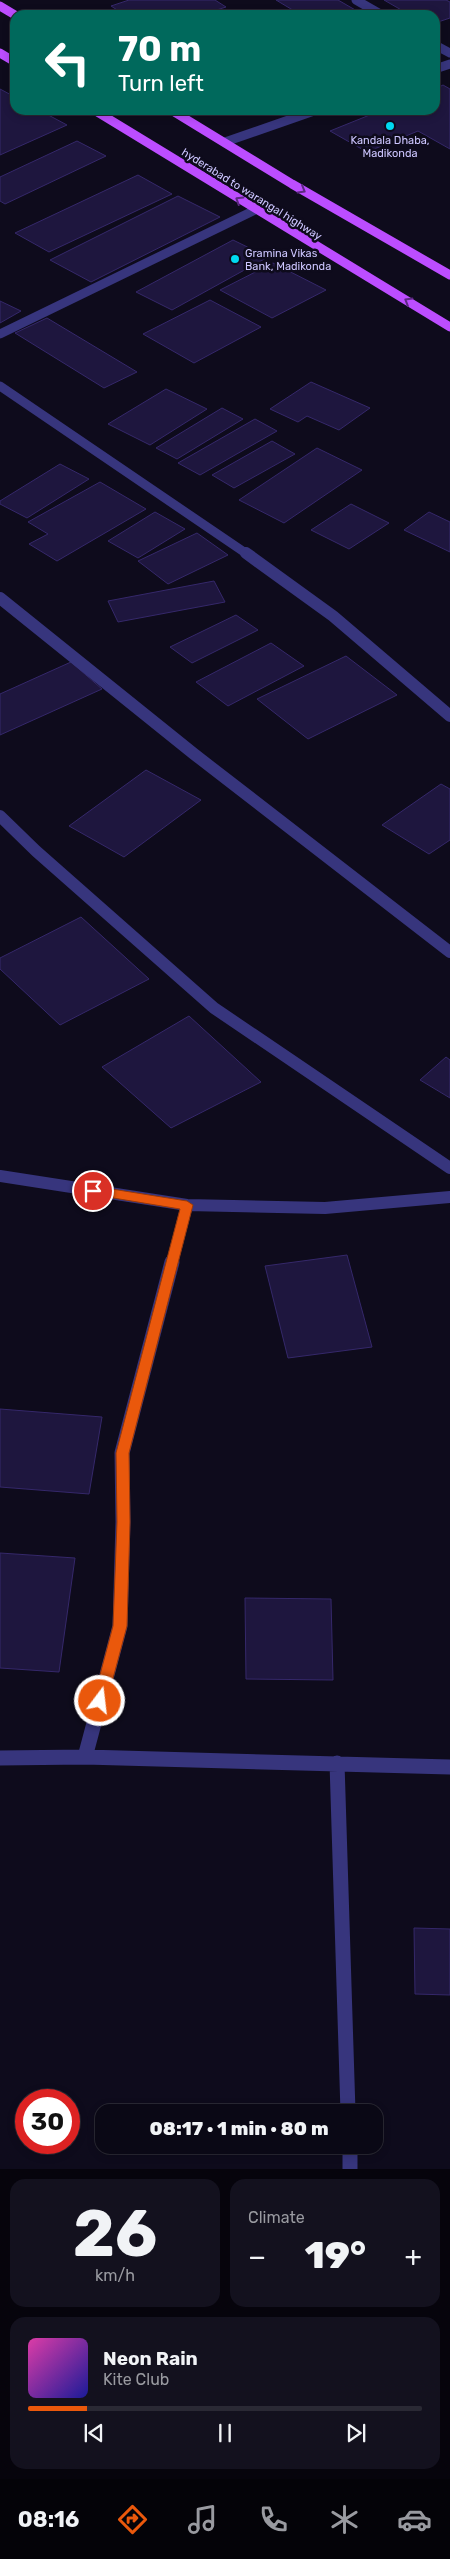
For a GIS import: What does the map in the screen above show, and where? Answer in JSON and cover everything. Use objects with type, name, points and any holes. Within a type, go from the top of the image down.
[{"type":"main road","name":"hyderabad to warangal highway","points":[[102,115],[255,210],[450,326]]},
{"type":"main road","points":[[179,115],[292,184],[450,275]]},
{"type":"street","points":[[356,0],[373,10]]},
{"type":"street","points":[[225,142],[303,115]]},
{"type":"street","points":[[0,334],[255,210]]},
{"type":"street","points":[[0,386],[208,526],[334,616],[450,716]]},
{"type":"street","points":[[0,598],[194,754],[450,952]]},
{"type":"street","points":[[0,816],[36,851],[214,1008],[450,1168]]},
{"type":"street","points":[[0,1176],[187,1205],[325,1208],[450,1198]]},
{"type":"street","points":[[85,1757],[120,1626],[124,1522],[122,1453],[187,1205]]},
{"type":"street","points":[[0,1758],[85,1757],[450,1767]]},
{"type":"street","points":[[337,1763],[348,2104]]},
{"type":"street","points":[[350,2154],[350,2169]]},
{"type":"building","points":[[129,0],[215,0],[226,7],[217,10],[117,10],[111,6]]},
{"type":"building","points":[[276,0],[338,0],[355,10],[293,10]]},
{"type":"building","points":[[384,0],[446,0],[450,2],[450,18],[440,21],[440,10],[401,10]]},
{"type":"building","points":[[443,85],[450,89],[450,149],[418,131],[367,152],[330,131],[370,115],[440,115],[440,86]]},
{"type":"building","points":[[0,89],[10,94],[10,115],[48,115],[67,125],[0,155]]},
{"type":"building","points":[[77,141],[106,156],[5,204],[0,201],[0,177]]},
{"type":"building","points":[[138,175],[172,194],[49,252],[15,233]]},
{"type":"building","points":[[178,196],[220,217],[91,282],[50,260]]},
{"type":"building","points":[[233,240],[268,257],[172,310],[136,292]]},
{"type":"building","points":[[273,263],[326,290],[272,318],[220,290]]},
{"type":"building","points":[[210,300],[261,327],[194,363],[143,334]]},
{"type":"building","points":[[0,301],[21,311],[0,323]]},
{"type":"building","points":[[47,318],[137,372],[104,388],[15,333]]},
{"type":"building","points":[[311,382],[370,408],[339,430],[307,416],[298,422],[270,409]]},
{"type":"building","points":[[166,389],[207,409],[150,445],[108,424]]},
{"type":"building","points":[[222,408],[243,419],[177,459],[156,448]]},
{"type":"building","points":[[255,419],[277,431],[200,475],[178,463]]},
{"type":"building","points":[[272,441],[295,454],[234,488],[212,475]]},
{"type":"building","points":[[317,448],[362,470],[284,523],[239,500]]},
{"type":"building","points":[[60,464],[89,479],[27,518],[0,504],[0,501]]},
{"type":"building","points":[[100,482],[146,509],[57,561],[29,544],[48,534],[28,522]]},
{"type":"building","points":[[351,504],[389,523],[349,549],[311,530]]},
{"type":"building","points":[[155,512],[185,529],[138,558],[108,541]]},
{"type":"building","points":[[429,512],[450,522],[450,552],[404,530]]},
{"type":"building","points":[[197,533],[228,555],[168,584],[138,561]]},
{"type":"building","points":[[214,581],[225,602],[118,622],[108,601]]},
{"type":"building","points":[[236,615],[258,630],[192,663],[170,647]]},
{"type":"building","points":[[271,643],[304,666],[228,706],[196,682]]},
{"type":"building","points":[[346,656],[397,695],[308,739],[257,699]]},
{"type":"building","points":[[71,662],[102,689],[0,735],[0,694]]},
{"type":"building","points":[[146,770],[201,800],[124,857],[69,826]]},
{"type":"building","points":[[441,784],[450,789],[450,840],[429,854],[382,825]]},
{"type":"building","points":[[81,917],[149,979],[60,1025],[0,969],[0,958]]},
{"type":"building","points":[[189,1016],[261,1082],[171,1128],[102,1067]]},
{"type":"building","points":[[446,1057],[450,1060],[450,1098],[420,1080]]},
{"type":"building","points":[[347,1255],[372,1347],[288,1358],[265,1266]]},
{"type":"building","points":[[0,1409],[102,1417],[89,1494],[0,1487]]},
{"type":"building","points":[[0,1553],[75,1558],[59,1672],[0,1668]]},
{"type":"building","points":[[245,1598],[331,1599],[333,1680],[246,1679]]},
{"type":"building","points":[[414,1928],[450,1929],[450,1995],[415,1994]]},
{"type":"place","name":"Kandala Dhaba, Madikonda","points":[[390,126]]},
{"type":"place","name":"Gramina Vikas Bank, Madikonda","points":[[235,259]]},
{"type":"route","points":[[93,1191],[187,1205],[122,1453],[124,1522],[120,1626],[100,1701]]}]
